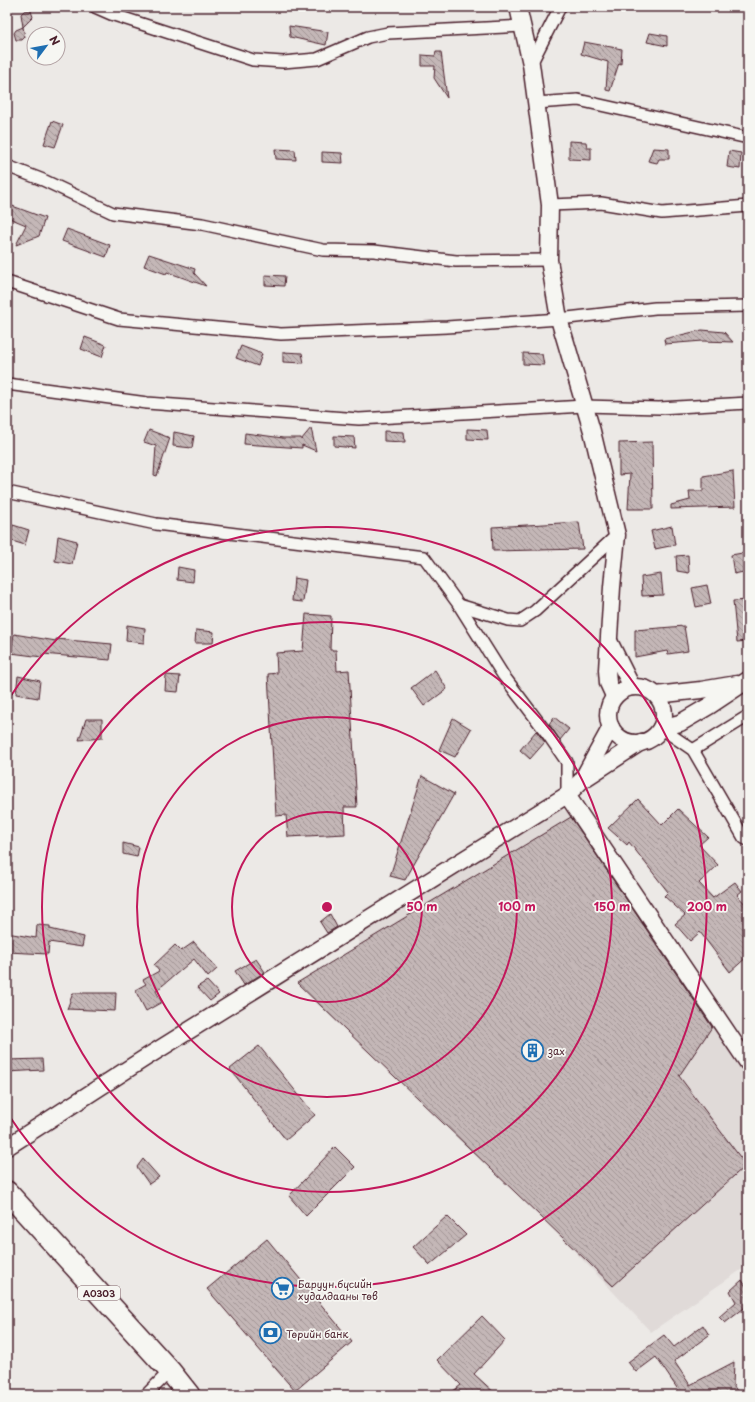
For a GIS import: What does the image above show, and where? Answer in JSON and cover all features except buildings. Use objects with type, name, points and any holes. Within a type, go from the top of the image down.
[{"type":"highway","name":"A0303","points":[[7,1192],[170,1371],[189,1395]]},
{"type":"street","points":[[95,7],[111,14],[253,60],[283,62],[317,59],[368,37],[388,34],[522,26]]},
{"type":"street","points":[[518,7],[531,64],[550,205],[549,260],[559,319],[584,406],[617,535],[612,587],[608,683],[614,696]]},
{"type":"street","points":[[531,64],[560,7]]},
{"type":"street","points":[[536,103],[578,100],[748,138]]},
{"type":"street","points":[[7,166],[43,180],[113,213],[202,224],[323,250],[374,251],[456,261],[549,260]]},
{"type":"street","points":[[550,205],[601,202],[662,212],[748,206]]},
{"type":"street","points":[[7,282],[119,319],[281,334],[447,327],[559,319],[655,308],[748,306]]},
{"type":"street","points":[[7,384],[147,403],[359,420],[584,406],[658,408],[748,402]]},
{"type":"street","points":[[7,492],[156,524],[424,557],[459,605],[503,675],[549,736],[566,762],[567,795],[748,1063]]},
{"type":"street","points":[[459,605],[508,620],[520,621],[535,611],[617,535]]},
{"type":"street","points":[[609,642],[632,687]]},
{"type":"street","points":[[640,742],[623,740],[616,735],[611,728],[608,719],[608,710],[614,696],[632,687],[644,689],[656,695],[702,690],[744,681]]},
{"type":"street","points":[[661,728],[680,723],[709,706],[744,681]]},
{"type":"street","points":[[7,1147],[145,1058],[567,795],[581,781],[640,742],[656,735],[661,728],[663,711],[656,695]]},
{"type":"street","points":[[693,750],[748,716]]},
{"type":"street","points":[[581,781],[611,728]]},
{"type":"street","points":[[661,728],[693,750],[744,838],[748,840]]},
{"type":"street","points":[[146,1395],[170,1371]]},
{"type":"shaded area","name":"зах","points":[[558,809],[573,812],[748,1072],[748,1265],[651,1332],[368,1033],[403,1001],[356,938]]},
{"type":"place","name":"зах","points":[[532,1050]]},
{"type":"place","name":"Баруун бүсийн худалдааны төв","points":[[283,1289]]},
{"type":"place","name":"Төрийн банк","points":[[270,1333]]}]
